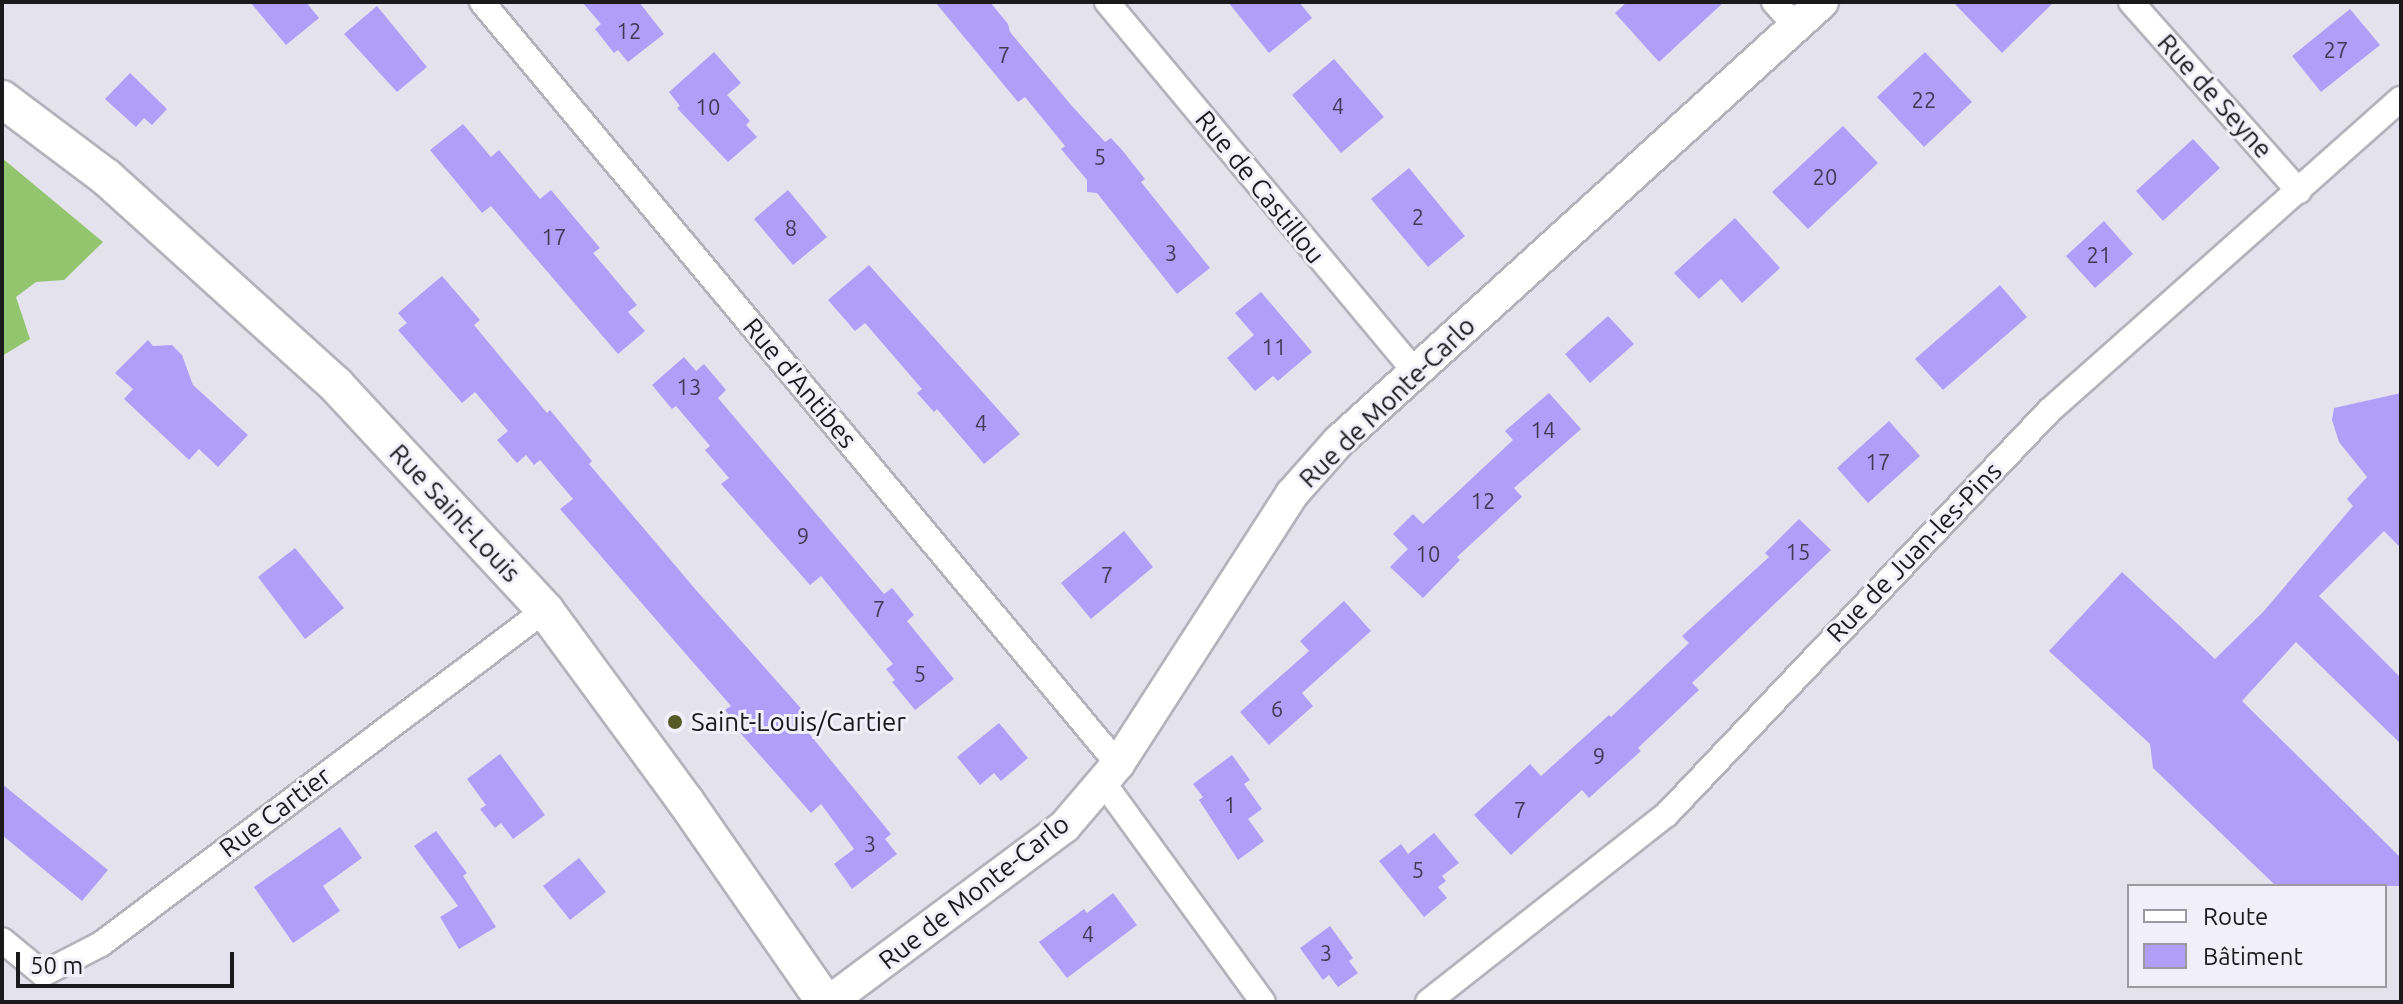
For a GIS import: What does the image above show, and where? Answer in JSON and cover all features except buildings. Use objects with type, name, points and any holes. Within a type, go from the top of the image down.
[{"type":"main road","name":"Rue Saint-Louis","points":[[2,99],[106,177],[336,385],[545,610],[827,1002]]},
{"type":"street","name":"Rue d'Antibes","points":[[482,2],[1111,773]]},
{"type":"street","name":"Rue de Castillou","points":[[1107,2],[1414,371]]},
{"type":"street","name":"Rue de Monte-Carlo","points":[[827,1002],[1042,846],[1111,773],[1292,494],[1338,442],[1784,14],[1822,2]]},
{"type":"street","name":"Rue de Seyne","points":[[2131,2],[2299,191]]},
{"type":"street","name":"Rue de Juan-les-Pins","points":[[1428,1002],[1667,814],[2049,411],[2401,99]]},
{"type":"street","name":"Rue Cartier","points":[[2,940],[43,974],[101,944],[545,610]]},
{"type":"street","points":[[1111,773],[1263,1002]]},
{"type":"green space","points":[[2,158],[103,242],[64,280],[36,282],[16,297],[30,339],[2,356]]},
{"type":"place","name":"Saint-Louis/Cartier","points":[[675,722]]}]
